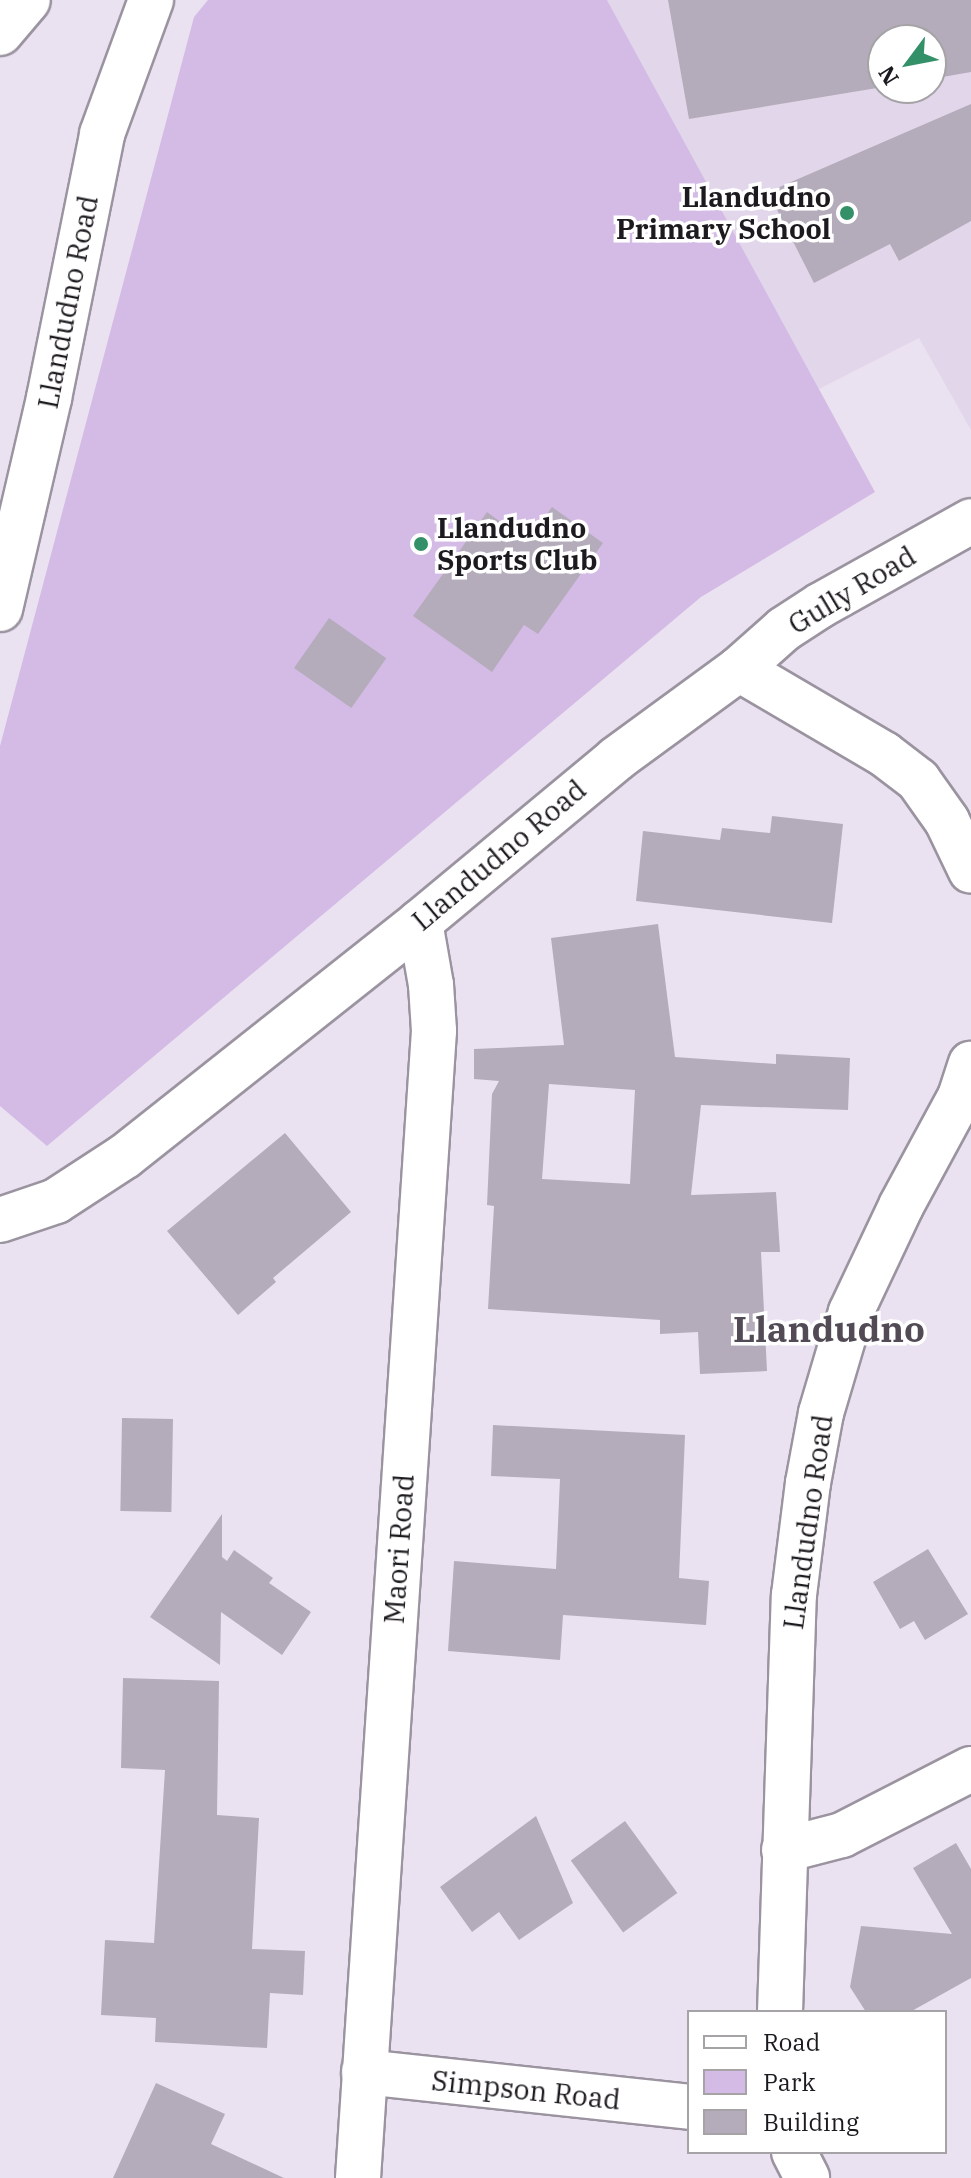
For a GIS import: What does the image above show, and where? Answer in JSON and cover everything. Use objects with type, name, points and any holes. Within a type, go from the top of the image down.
[{"type":"street","points":[[0,33],[28,0]]},
{"type":"street","name":"Llandudno Road","points":[[0,609],[49,398],[102,134],[151,0]]},
{"type":"street","name":"Gully Road","points":[[739,669],[784,629],[821,605],[971,521]]},
{"type":"street","points":[[739,669],[884,754],[918,780],[947,821],[971,871]]},
{"type":"street","name":"Llandudno Road","points":[[0,1220],[56,1201],[114,1164],[420,922],[616,759],[739,669]]},
{"type":"street","name":"Maori Road","points":[[358,2178],[434,1031],[431,985],[420,922]]},
{"type":"street","name":"Llandudno Road","points":[[780,2010],[794,1595],[808,1483],[821,1413],[851,1312],[901,1206],[967,1087]]},
{"type":"street","points":[[784,1850],[842,1835],[971,1769]]},
{"type":"street","name":"Simpson Road","points":[[364,2072],[687,2107]]},
{"type":"street","points":[[795,2154],[807,2178]]},
{"type":"shaded area","name":"Llandudno Primary School","points":[[607,0],[971,0],[971,430],[919,338],[819,389]]},
{"type":"green space","name":"Llandudno Sports Club","points":[[208,0],[607,0],[875,492],[701,597],[47,1146],[0,1106],[0,746],[194,17]]},
{"type":"building","points":[[668,0],[971,0],[971,72],[947,76],[947,24],[867,24],[867,90],[689,119]]},
{"type":"building","points":[[971,104],[971,221],[899,261],[890,244],[814,283],[768,192]]},
{"type":"building","points":[[552,507],[603,543],[538,634],[524,625],[492,672],[413,616],[487,512],[527,541]]},
{"type":"building","points":[[329,618],[386,658],[351,708],[294,668]]},
{"type":"building","points":[[772,816],[843,824],[832,923],[636,901],[643,831],[720,840],[722,828],[770,833]]},
{"type":"building","points":[[658,924],[675,1057],[776,1064],[776,1054],[850,1058],[848,1110],[701,1105],[691,1195],[776,1192],[780,1252],[761,1252],[767,1371],[700,1374],[698,1332],[660,1334],[660,1320],[488,1309],[494,1206],[487,1205],[492,1094],[499,1081],[474,1079],[474,1049],[564,1045],[551,938]],"holes":[[[549,1084],[635,1090],[630,1184],[542,1179]]]},
{"type":"building","points":[[285,1133],[351,1212],[273,1278],[276,1282],[238,1315],[167,1231]]},
{"type":"building","points":[[122,1418],[173,1419],[171,1512],[120,1511]]},
{"type":"building","points":[[493,1425],[685,1435],[679,1578],[709,1581],[706,1625],[563,1615],[560,1660],[448,1651],[454,1561],[556,1569],[560,1479],[491,1476]]},
{"type":"building","points":[[222,1514],[222,1557],[227,1561],[234,1550],[273,1578],[269,1583],[311,1612],[282,1655],[221,1612],[220,1665],[150,1617]]},
{"type":"building","points":[[928,1549],[968,1614],[925,1640],[914,1621],[900,1629],[873,1582]]},
{"type":"building","points":[[123,1678],[219,1681],[217,1815],[259,1818],[252,1949],[305,1951],[303,1995],[270,1993],[267,2048],[155,2042],[156,2018],[101,2015],[105,1940],[154,1943],[165,1770],[121,1768]]},
{"type":"building","points":[[536,1816],[573,1903],[519,1940],[499,1912],[472,1932],[440,1887]]},
{"type":"building","points":[[625,1821],[677,1893],[623,1932],[571,1860]]},
{"type":"building","points":[[956,1843],[971,1869],[971,1978],[914,2010],[865,2010],[850,1987],[861,1926],[952,1934],[913,1868]]},
{"type":"building","points":[[156,2083],[225,2114],[211,2144],[284,2178],[113,2178]]},
{"type":"place","name":"Llandudno Primary School","points":[[847,213]]},
{"type":"place","name":"Llandudno Sports Club","points":[[421,544]]},
{"type":"district","name":"Llandudno","points":[[829,1329]]}]
